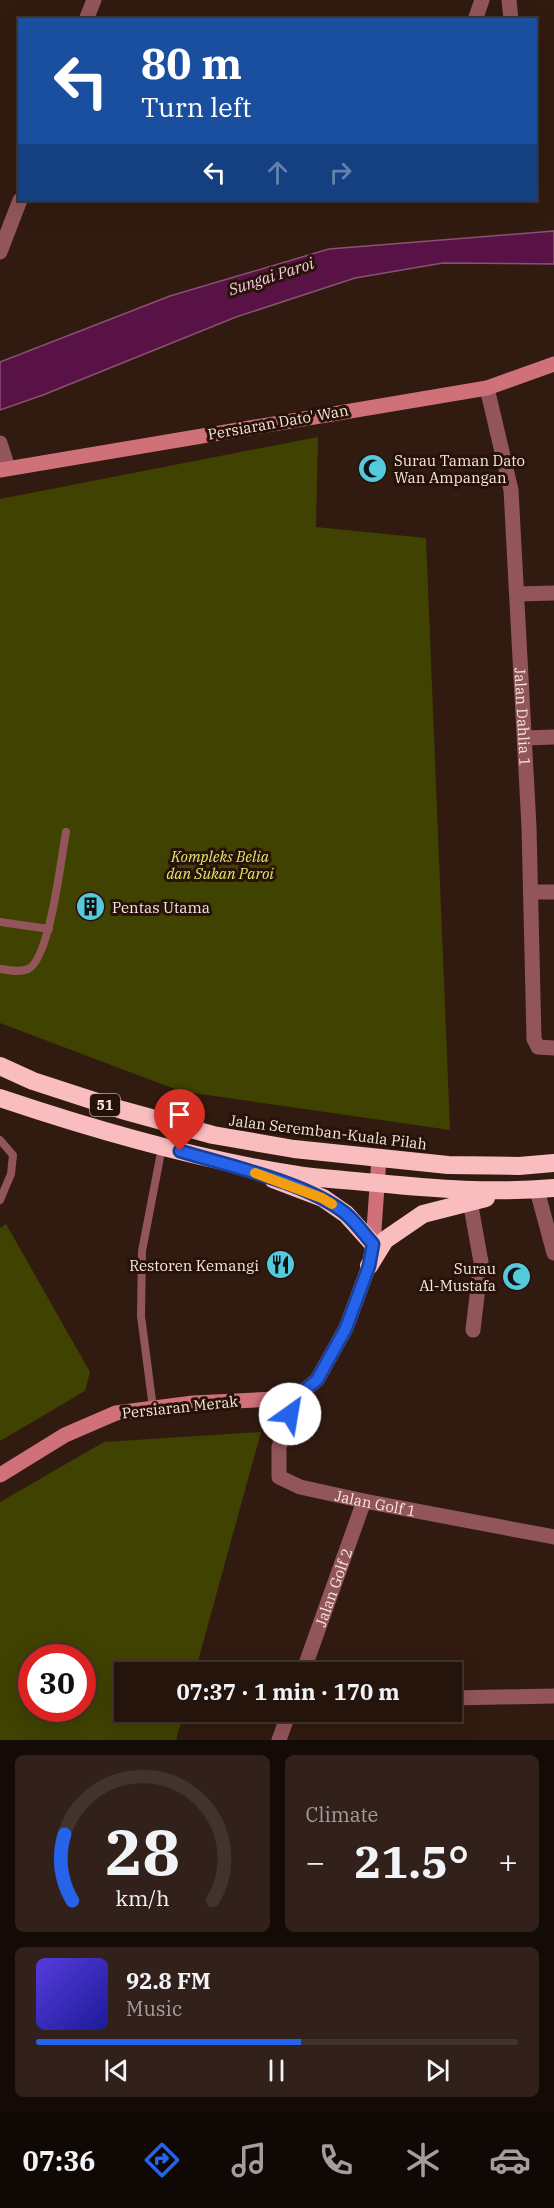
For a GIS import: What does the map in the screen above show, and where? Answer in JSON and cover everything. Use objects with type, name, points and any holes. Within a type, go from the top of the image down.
[{"type":"highway","name":"Jalan Seremban-Kuala Pilah","points":[[0,1066],[33,1081],[122,1110],[213,1135],[294,1149],[448,1165],[519,1166],[554,1163]]},
{"type":"highway","name":"51","points":[[0,1098],[64,1120],[171,1149],[292,1175],[446,1190],[517,1192],[546,1189]]},
{"type":"highway","points":[[171,1149],[266,1177],[322,1198],[346,1214],[373,1244]]},
{"type":"highway","points":[[369,1266],[385,1240],[423,1214],[470,1201],[517,1192]]},
{"type":"street","points":[[87,18],[94,0]]},
{"type":"street","points":[[476,18],[482,0]]},
{"type":"street","points":[[509,0],[511,18]]},
{"type":"street","points":[[0,252],[20,201]]},
{"type":"street","name":"Persiaran Dato' Wan","points":[[4,469],[486,388],[554,364]]},
{"type":"street","name":"Jalan Dahlia 1","points":[[486,388],[512,490],[532,892],[534,1039],[538,1047],[554,1048]]},
{"type":"street","points":[[0,443],[4,469]]},
{"type":"street","points":[[518,594],[554,593]]},
{"type":"street","points":[[525,738],[554,737]]},
{"type":"street","points":[[532,892],[554,892]]},
{"type":"street","points":[[295,1398],[317,1380],[346,1328],[369,1266],[373,1244],[379,1158]]},
{"type":"street","points":[[546,1189],[554,1252]]},
{"type":"street","points":[[470,1201],[481,1262],[473,1330]]},
{"type":"street","name":"Persiaran Merak","points":[[0,1475],[65,1435],[116,1413],[193,1403],[295,1398]]},
{"type":"street","name":"Jalan Golf 1","points":[[295,1398],[279,1447],[279,1477],[300,1487],[363,1502],[554,1538]]},
{"type":"street","name":"Jalan Golf 2","points":[[307,1662],[363,1502]]},
{"type":"street","points":[[462,1698],[554,1696]]},
{"type":"street","points":[[279,1740],[285,1722]]},
{"type":"lane","points":[[0,969],[16,972],[28,969],[38,961],[49,929],[66,832]]},
{"type":"lane","points":[[0,922],[49,929]]},
{"type":"lane","points":[[0,1140],[13,1155],[11,1174],[0,1200]]},
{"type":"lane","points":[[153,1408],[141,1316],[142,1251],[171,1149]]},
{"type":"green space","name":"Kompleks Belia dan Sukan Paroi","points":[[318,437],[316,527],[426,538],[450,1130],[180,1091],[0,1023],[0,499]]},
{"type":"green space","points":[[6,1224],[90,1372],[85,1391],[0,1441],[0,1228]]},
{"type":"green space","points":[[261,1432],[198,1662],[114,1662],[114,1722],[181,1722],[176,1740],[0,1740],[0,1502],[104,1442]]},
{"type":"water","name":"Sungai Paroi","points":[[554,231],[554,264],[443,263],[355,278],[236,317],[43,395],[0,410],[0,362],[170,296],[329,249]]},
{"type":"slow traffic","points":[[255,1173],[322,1198],[332,1204]]},
{"type":"place","name":"Surau Taman Dato Wan Ampangan","points":[[373,469]]},
{"type":"place","name":"Pentas Utama","points":[[91,907]]},
{"type":"place","name":"Restoren Kemangi","points":[[280,1265]]},
{"type":"place","name":"Surau Al-Mustafa","points":[[517,1277]]},
{"type":"route","points":[[180,1151],[266,1177],[322,1198],[346,1214],[373,1244],[369,1266],[346,1328],[317,1380],[295,1398],[290,1414]]}]
